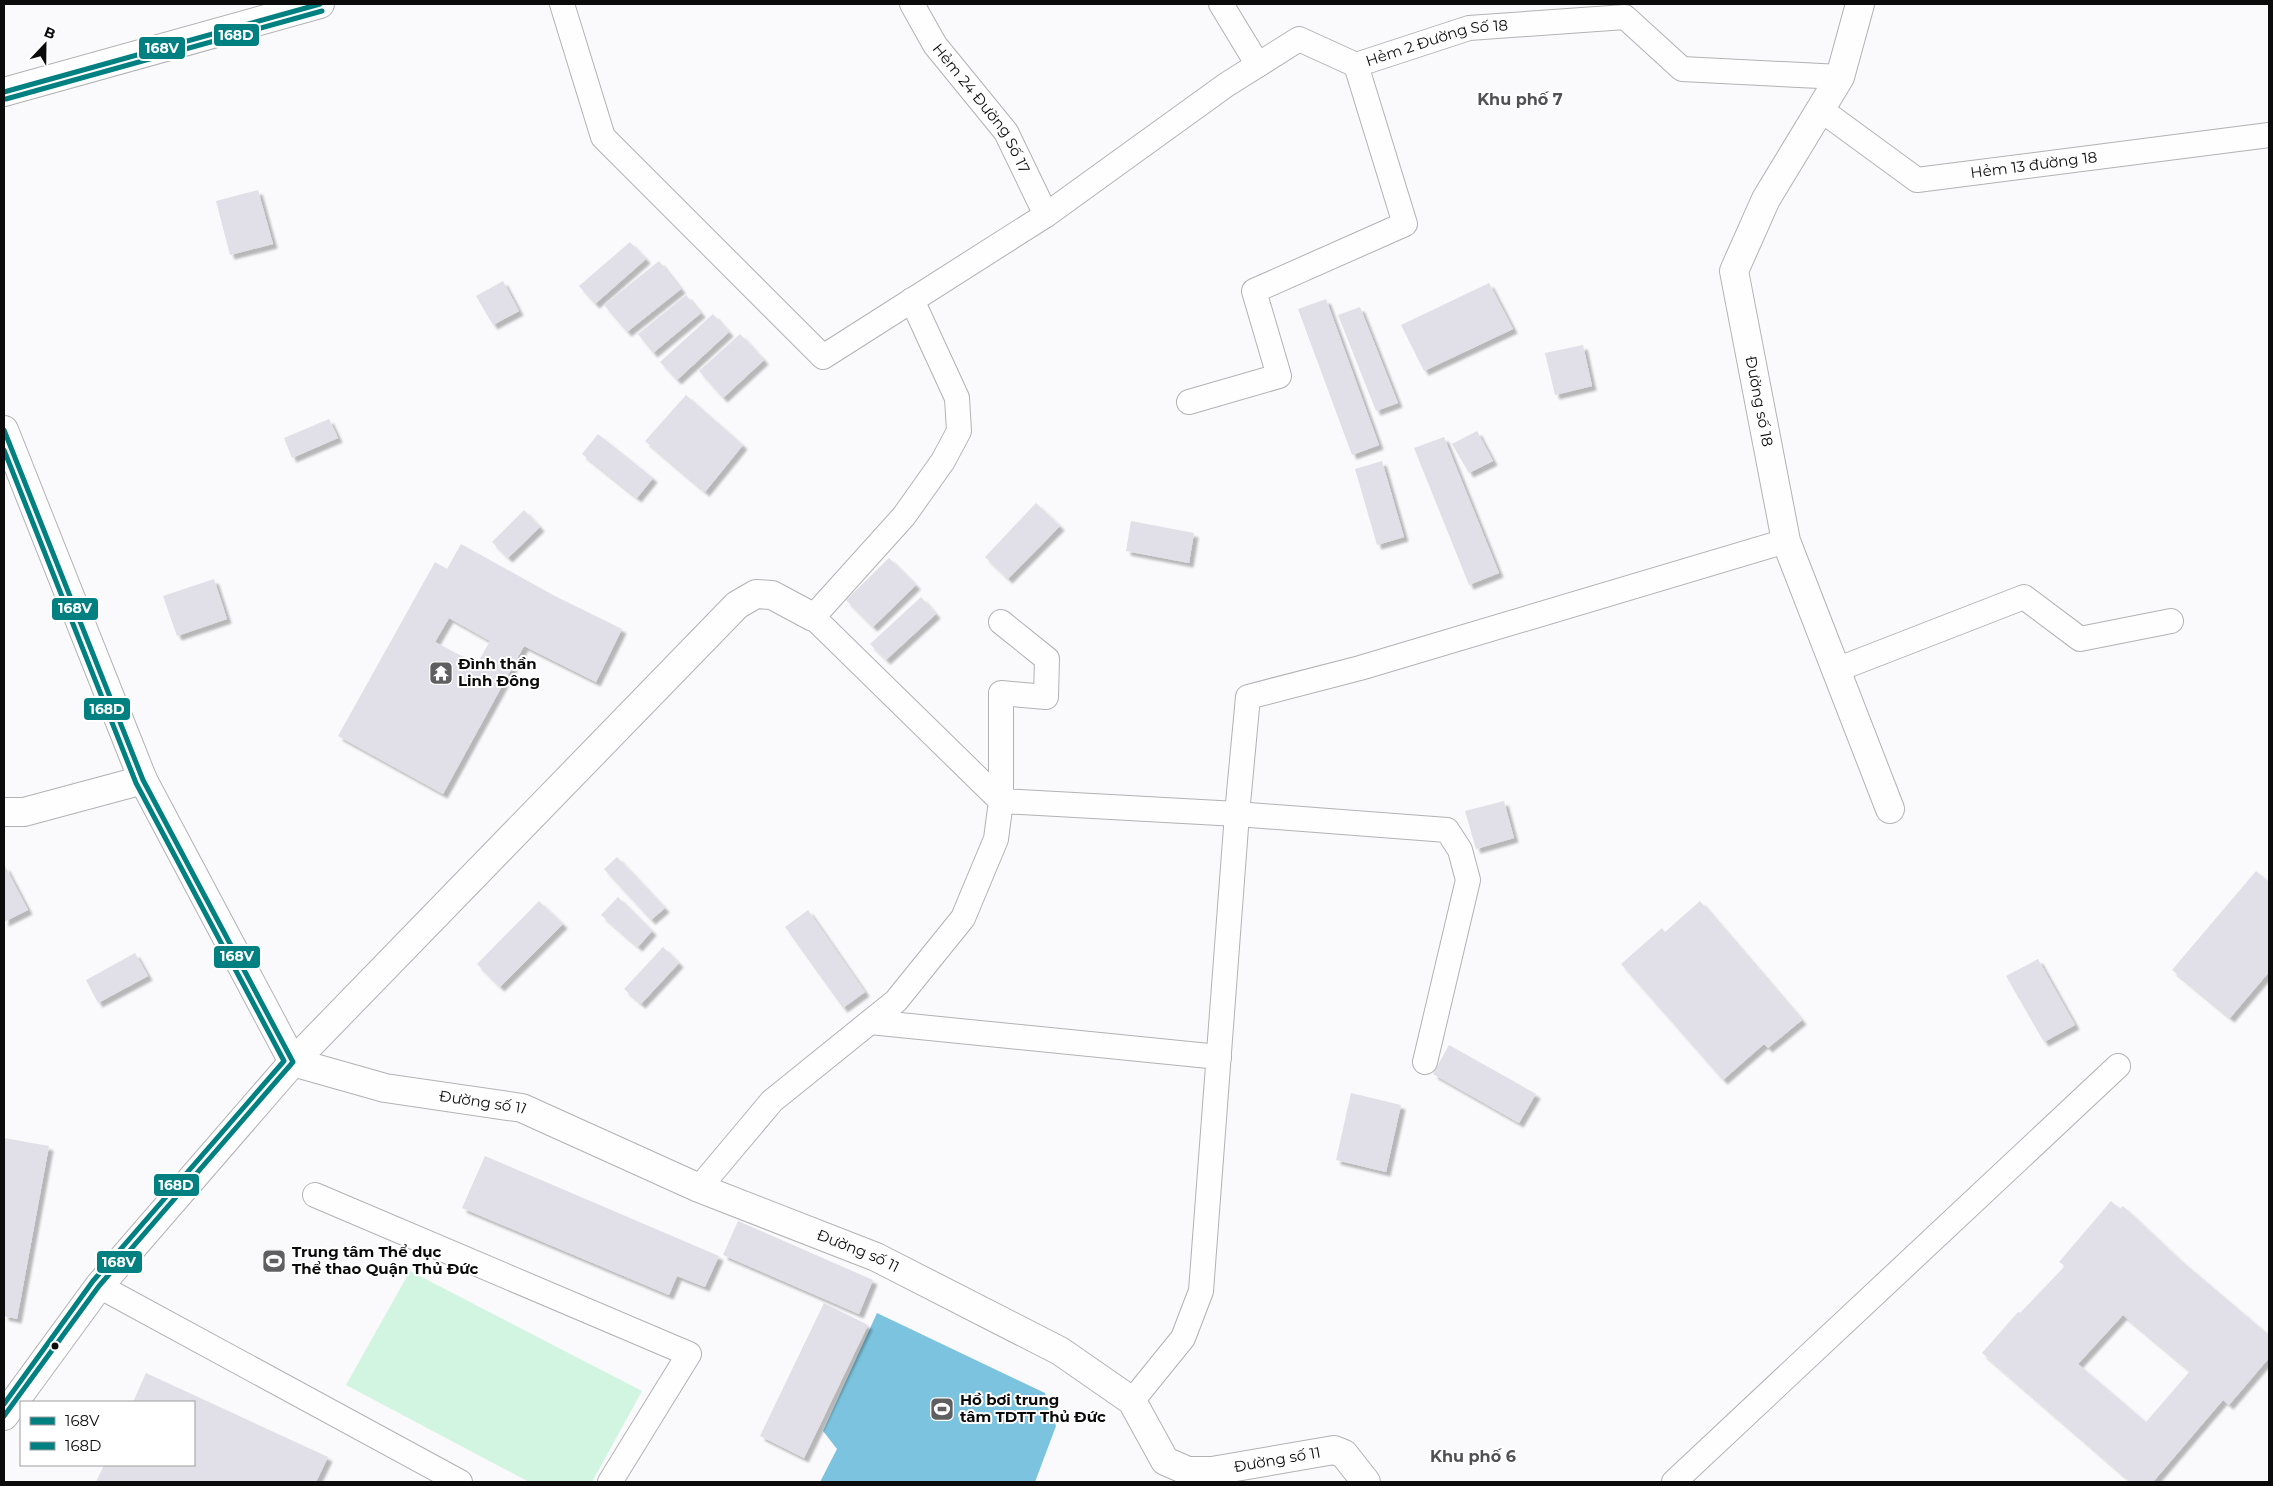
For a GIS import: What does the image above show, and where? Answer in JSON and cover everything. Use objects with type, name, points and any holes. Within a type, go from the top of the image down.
[{"type":"street","points":[[4,92],[320,4]]},
{"type":"street","name":"Đường số 18","points":[[1860,4],[1840,77],[1766,199],[1734,272],[1786,541],[1890,809]]},
{"type":"street","points":[[4,430],[143,780],[294,1062]]},
{"type":"street","points":[[4,1416],[99,1286],[294,1062],[737,605],[756,594],[772,595],[813,617]]},
{"type":"street","points":[[4,812],[24,812],[143,780]]},
{"type":"street","name":"Đường số 11","points":[[294,1062],[385,1088],[522,1108],[699,1188],[876,1257],[1060,1351],[1132,1401],[1165,1461],[1188,1471],[1212,1471],[1334,1450],[1344,1454],[1366,1482]]},
{"type":"lane","name":"Hẻm 2 Đường Số 18","points":[[562,4],[603,137],[823,357],[1046,215],[1226,85],[1299,39],[1356,65],[1469,28],[1625,17],[1682,69],[1840,77]]},
{"type":"lane","name":"Hẻm 24 Đường Số 17","points":[[912,4],[935,45],[1006,132],[1046,215]]},
{"type":"lane","points":[[1222,4],[1258,65]]},
{"type":"lane","points":[[1189,402],[1278,376],[1254,291],[1405,224],[1356,65]]},
{"type":"lane","name":"Hẻm 13 đường 18","points":[[1820,109],[1917,180],[2269,135]]},
{"type":"lane","points":[[912,300],[956,398],[959,431],[943,461],[904,516],[813,617],[1001,801],[1237,814],[1447,830],[1460,850],[1468,880],[1425,1062]]},
{"type":"lane","points":[[1132,1401],[1183,1338],[1201,1291],[1237,814],[1248,697],[1360,668],[1786,541]]},
{"type":"lane","points":[[1836,670],[2024,596],[2080,639],[2171,621]]},
{"type":"lane","points":[[699,1188],[772,1100],[896,1002],[963,918],[996,840],[1001,801],[1001,693],[1046,698],[1047,659],[1002,622]]},
{"type":"lane","points":[[870,1022],[1219,1057]]},
{"type":"lane","points":[[1674,1482],[2118,1066]]},
{"type":"lane","points":[[315,1195],[689,1354],[610,1482]]},
{"type":"lane","points":[[99,1286],[460,1482]]},
{"type":"green space","points":[[410,1271],[642,1391],[592,1482],[529,1482],[346,1385]]},
{"type":"water","name":"Hồ bơi trung tâm TDTT Thủ Đức","points":[[877,1313],[1045,1393],[1056,1426],[1035,1482],[820,1482],[837,1449],[823,1431]]},
{"type":"building","points":[[258,190],[273,244],[230,255],[216,201]]},
{"type":"building","points":[[630,242],[646,259],[595,304],[579,286]]},
{"type":"building","points":[[659,261],[681,289],[627,332],[604,305]]},
{"type":"building","points":[[503,281],[519,311],[493,325],[476,296]]},
{"type":"building","points":[[1489,283],[1513,329],[1424,371],[1401,325]]},
{"type":"building","points":[[686,295],[701,313],[653,353],[638,334]]},
{"type":"building","points":[[1326,299],[1379,445],[1352,455],[1298,309]]},
{"type":"building","points":[[1360,307],[1398,403],[1376,411],[1338,315]]},
{"type":"building","points":[[713,314],[729,332],[677,380],[660,362]]},
{"type":"building","points":[[740,334],[764,360],[723,398],[699,371]]},
{"type":"building","points":[[1583,345],[1592,386],[1555,395],[1545,353]]},
{"type":"building","points":[[686,395],[743,445],[705,492],[645,441]]},
{"type":"building","points":[[329,419],[338,438],[292,458],[284,438]]},
{"type":"building","points":[[1477,431],[1493,461],[1469,473],[1452,444]]},
{"type":"building","points":[[598,434],[653,478],[637,498],[582,454]]},
{"type":"building","points":[[1444,437],[1499,573],[1469,585],[1414,448]]},
{"type":"building","points":[[1382,461],[1404,537],[1377,545],[1355,469]]},
{"type":"building","points":[[1036,503],[1060,526],[1008,579],[985,557]]},
{"type":"building","points":[[524,510],[540,527],[508,558],[492,542]]},
{"type":"building","points":[[1131,521],[1194,533],[1189,563],[1126,551]]},
{"type":"building","name":"Đình thần Linh Đông","points":[[461,544],[553,595],[622,629],[596,682],[524,646],[443,794],[338,736],[435,562],[447,569]],"holes":[[[449,618],[490,641],[477,664],[435,642]]]},
{"type":"building","points":[[889,558],[916,585],[873,627],[846,600]]},
{"type":"building","points":[[214,579],[227,619],[177,636],[163,596]]},
{"type":"building","points":[[921,597],[936,614],[886,660],[870,644]]},
{"type":"building","points":[[1504,801],[1514,838],[1476,849],[1465,811]]},
{"type":"building","points":[[617,857],[665,908],[651,920],[604,869]]},
{"type":"building","points":[[4,867],[28,910],[4,922]]},
{"type":"building","points":[[2256,871],[2269,882],[2269,972],[2230,1018],[2172,970]]},
{"type":"building","points":[[618,897],[652,931],[638,947],[601,915]]},
{"type":"building","points":[[539,901],[563,924],[500,987],[477,964]]},
{"type":"building","points":[[1700,901],[1802,1020],[1768,1048],[1764,1044],[1723,1080],[1621,964],[1662,928],[1665,932]]},
{"type":"building","points":[[808,910],[865,992],[843,1008],[785,927]]},
{"type":"building","points":[[663,947],[679,963],[641,1004],[624,989]]},
{"type":"building","points":[[135,953],[148,976],[98,1003],[86,980]]},
{"type":"building","points":[[2038,959],[2075,1025],[2044,1042],[2006,976]]},
{"type":"building","points":[[1449,1045],[1536,1094],[1519,1123],[1433,1074]]},
{"type":"building","points":[[1351,1093],[1401,1105],[1386,1172],[1336,1160]]},
{"type":"building","points":[[4,1138],[49,1146],[17,1319],[4,1316]]},
{"type":"building","points":[[485,1156],[719,1256],[705,1287],[677,1276],[669,1295],[462,1208]]},
{"type":"building","points":[[2111,1201],[2120,1209],[2123,1206],[2178,1258],[2269,1335],[2269,1358],[2229,1405],[2223,1400],[2153,1482],[2131,1482],[1982,1353],[2018,1312],[2020,1313],[2065,1266],[2059,1262]],"holes":[[[2123,1315],[2190,1371],[2146,1422],[2078,1364]]]},
{"type":"building","points":[[738,1221],[873,1280],[859,1314],[723,1255]]},
{"type":"building","points":[[824,1303],[868,1325],[804,1458],[760,1436]]},
{"type":"building","points":[[146,1373],[328,1457],[316,1482],[96,1482],[104,1466],[195,1466],[195,1401],[133,1401]]},
{"type":"transit line","name":"168V","points":[[4,92],[320,4]]},
{"type":"transit line","name":"168D","points":[[6,99],[322,11]]},
{"type":"transit line","name":"168V","points":[[4,430],[143,780],[293,1062],[99,1286],[4,1416]]},
{"type":"transit line","name":"168D","points":[[4,450],[136,783],[284,1061],[93,1281],[4,1404]]},
{"type":"place","name":"Đình thần Linh Đông","points":[[441,673]]},
{"type":"place","name":"Trung tâm Thể dục Thể thao Quận Thủ Đức","points":[[274,1261]]},
{"type":"place","name":"Hồ bơi trung tâm TDTT Thủ Đức","points":[[942,1409]]},
{"type":"district","name":"Khu phố 7","points":[[1520,99]]},
{"type":"district","name":"Khu phố 6","points":[[1473,1456]]}]
